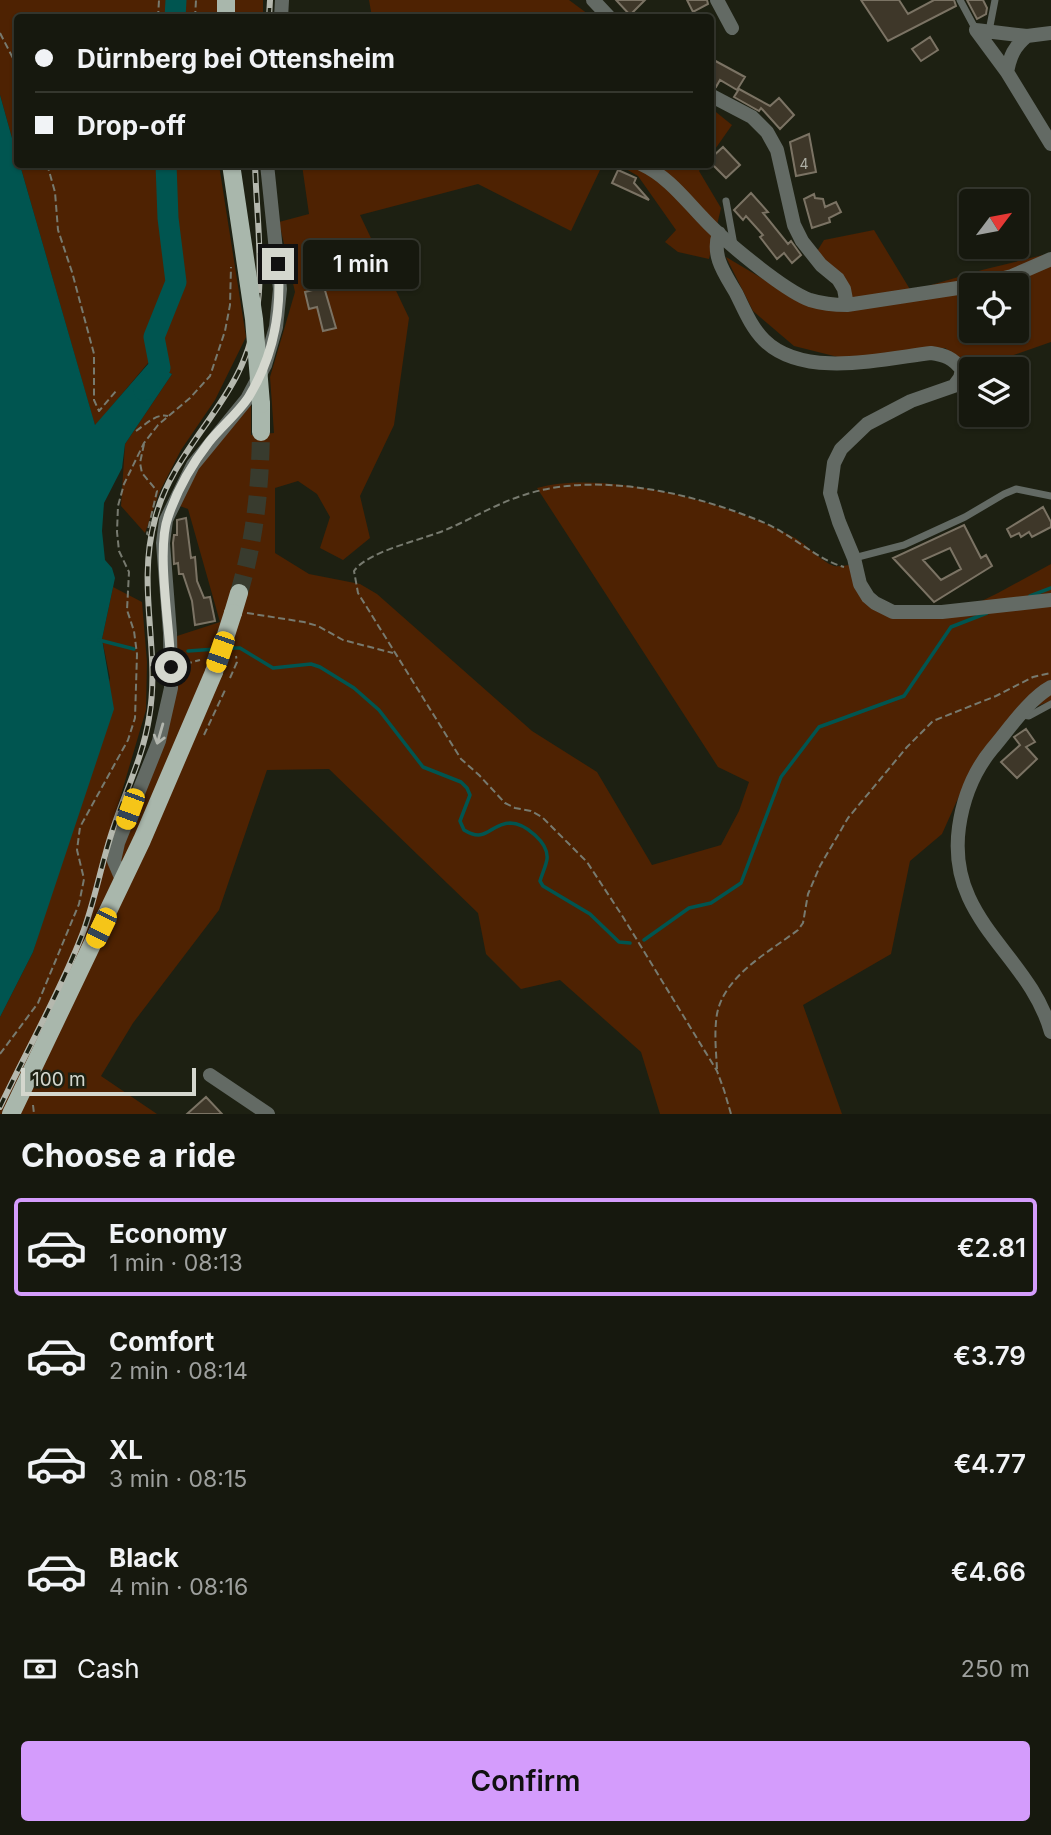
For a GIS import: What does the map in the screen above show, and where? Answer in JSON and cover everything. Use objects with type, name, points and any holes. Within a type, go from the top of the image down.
[{"type":"main road","points":[[232,168],[254,319],[261,432]]},
{"type":"main road","points":[[11,1114],[123,881],[216,670],[237,615],[239,593]]},
{"type":"street","points":[[593,0],[606,14]]},
{"type":"street","points":[[717,0],[732,28]]},
{"type":"street","points":[[982,31],[1027,36],[1051,33]]},
{"type":"street","points":[[982,31],[1051,144]]},
{"type":"street","points":[[1007,72],[1010,55],[1027,36]]},
{"type":"street","points":[[714,97],[752,117],[767,132],[778,150],[793,225],[821,265],[838,279],[844,289],[847,305]]},
{"type":"street","points":[[123,881],[114,861],[116,852],[130,809],[159,741],[171,688],[163,542],[166,520],[193,465],[247,399],[265,365],[276,327],[280,289],[267,168]]},
{"type":"street","points":[[647,168],[678,190],[719,233],[786,287],[807,299],[827,305],[847,305],[959,288]]},
{"type":"street","points":[[719,233],[715,243],[716,255],[722,268],[752,325],[776,350],[808,361],[830,363],[931,353],[945,355],[955,361],[961,370],[960,378],[954,386],[888,412],[867,424],[841,449],[831,475],[830,493],[860,584],[868,597],[892,612],[942,612],[1051,600]]},
{"type":"street","points":[[1019,273],[1051,259]]},
{"type":"street","points":[[1051,687],[1033,700],[986,758],[970,786],[960,820],[957,863],[968,900],[1034,993],[1051,1032]]},
{"type":"street","points":[[210,1075],[268,1114]]},
{"type":"lane","points":[[960,0],[982,31]]},
{"type":"lane","points":[[982,31],[995,0]]},
{"type":"lane","points":[[726,201],[734,245]]},
{"type":"lane","points":[[855,563],[904,545],[965,517],[1016,489],[1051,495]]},
{"type":"lane","points":[[1023,715],[1029,716],[1051,704]]},
{"type":"path","points":[[0,33],[14,60]]},
{"type":"path","points":[[48,168],[55,191],[58,230],[94,354],[94,400],[99,411],[116,391]]},
{"type":"path","points":[[0,1054],[38,1003],[79,904],[84,879],[77,850],[80,827],[128,740],[135,718],[137,654],[134,631],[127,610],[128,572],[119,551],[117,532],[118,506],[124,484],[144,443],[158,425],[190,398],[210,376],[225,331],[230,305],[230,265]]},
{"type":"path","points":[[136,431],[157,416],[169,416]]},
{"type":"path","points":[[144,443],[140,463],[142,473],[154,485]]},
{"type":"path","points":[[731,1114],[717,1071],[587,862],[542,817],[505,803],[461,759],[358,593],[354,571],[374,554],[432,536],[513,498],[543,489],[578,484],[610,484],[703,502],[784,532],[832,563],[855,563]]},
{"type":"path","points":[[237,615],[246,613],[304,622],[318,626],[343,640],[394,653]]},
{"type":"path","points":[[171,667],[216,670],[237,659],[232,654]]},
{"type":"path","points":[[717,1071],[717,1012],[724,994],[738,977],[798,930],[803,923],[808,894],[820,866],[848,818],[907,747],[933,721],[996,696],[1023,681],[1051,673]]},
{"type":"shaded area","points":[[0,0],[263,0],[263,14],[14,14],[14,145],[0,95]]},
{"type":"shaded area","points":[[369,0],[569,0],[588,14],[371,14]]},
{"type":"shaded area","points":[[714,110],[732,125],[714,151]]},
{"type":"shaded area","points":[[21,168],[219,168],[246,337],[215,400],[181,450],[159,493],[145,533],[121,506],[125,444],[172,374],[148,363],[95,426]]},
{"type":"shaded area","points":[[302,168],[600,170],[571,231],[478,184],[360,215],[409,318],[394,425],[360,496],[370,538],[343,560],[320,548],[330,517],[317,494],[298,481],[275,488],[275,553],[309,574],[360,584],[377,594],[532,731],[597,772],[652,865],[721,845],[739,811],[749,782],[718,767],[537,488],[565,483],[632,486],[704,502],[738,513],[795,538],[829,564],[850,565],[866,603],[955,614],[1051,564],[1051,701],[1013,715],[972,767],[942,834],[910,861],[891,954],[803,1005],[842,1114],[660,1114],[641,1052],[560,980],[521,989],[486,954],[478,913],[329,769],[267,770],[219,910],[133,1023],[101,1076],[157,1114],[0,1114],[0,1017],[33,952],[110,678],[102,639],[113,587],[142,602],[147,662],[146,710],[115,815],[129,821],[177,687],[177,636],[220,622],[188,509],[177,505],[197,465],[251,403],[251,435],[274,433],[270,377],[295,292],[279,222],[309,214]]},
{"type":"shaded area","points":[[624,168],[702,168],[699,171],[721,208],[709,259],[678,252],[665,242],[676,230],[638,176]]},
{"type":"shaded area","points":[[874,230],[911,291],[959,277],[959,343],[1029,343],[1029,273],[972,273],[1051,253],[1051,342],[1008,357],[959,358],[945,348],[842,358],[794,346],[753,311],[726,257],[795,298],[849,311],[816,253],[824,240]]},
{"type":"water","points":[[0,95],[14,145],[14,168],[21,168],[95,425],[149,363],[172,374],[125,444],[122,468],[104,503],[102,531],[105,560],[112,568],[115,578],[102,639],[114,709],[33,952],[0,1017]]},
{"type":"building","points":[[616,0],[645,0],[631,14]]},
{"type":"building","points":[[687,0],[707,0],[708,4],[693,12]]},
{"type":"building","points":[[861,0],[899,0],[908,14],[934,0],[954,0],[956,6],[888,41]]},
{"type":"building","points":[[967,0],[983,0],[987,8],[986,14],[977,19]]},
{"type":"building","points":[[930,37],[938,50],[921,61],[912,49]]},
{"type":"building","points":[[714,60],[745,77],[737,90],[720,80],[716,87]]},
{"type":"building","points":[[739,89],[770,106],[779,98],[794,115],[780,129],[761,108],[759,111],[734,97]]},
{"type":"building","points":[[809,134],[816,172],[796,176],[790,142]]},
{"type":"building","points":[[723,147],[740,165],[726,178],[714,166],[714,155]]},
{"type":"building","points":[[618,170],[636,178],[634,183],[649,200],[612,183]]},
{"type":"building","points":[[751,193],[768,212],[763,213],[788,244],[791,241],[801,255],[792,263],[784,253],[777,259],[760,237],[763,235],[746,216],[743,220],[734,210]]},
{"type":"building","points":[[814,194],[815,198],[823,199],[825,207],[836,202],[841,212],[829,218],[830,222],[812,228],[804,199]]},
{"type":"building","points":[[324,287],[336,328],[323,331],[317,307],[309,309],[305,292]]},
{"type":"building","points":[[1043,507],[1051,527],[1032,537],[1029,532],[1021,537],[1019,533],[1011,537],[1007,529]]},
{"type":"building","points":[[186,518],[191,558],[195,557],[197,581],[204,598],[210,597],[215,621],[195,625],[192,601],[183,574],[179,574],[178,563],[174,564],[173,543],[174,535],[177,535],[177,520]]},
{"type":"building","points":[[964,525],[981,558],[986,555],[992,566],[934,602],[893,558]],"holes":[[[950,548],[961,569],[941,580],[923,560]]]},
{"type":"building","points":[[1026,729],[1035,742],[1026,747],[1037,759],[1017,778],[1001,762],[1020,745],[1014,737]]},
{"type":"building","points":[[206,1097],[222,1114],[187,1114]]},
{"type":"waterway","points":[[175,14],[176,0]]},
{"type":"waterway","points":[[144,390],[160,368],[154,337],[176,282],[168,218],[166,168]]},
{"type":"waterway","points":[[1030,596],[1051,588]]},
{"type":"waterway","points":[[644,940],[689,908],[711,903],[741,883],[781,777],[819,727],[904,696],[951,627],[987,613]]},
{"type":"waterway","points":[[99,640],[134,649]]},
{"type":"waterway","points":[[227,648],[240,648],[273,668],[311,664],[354,688],[379,710],[423,767],[461,782],[467,788],[470,795],[460,821],[464,830],[478,835],[510,823],[529,830],[547,853],[540,881],[543,886],[590,914],[619,942],[630,943]]},
{"type":"waterway","points":[[188,651],[216,649]]},
{"type":"tunnel","points":[[239,593],[256,514],[261,432]]},
{"type":"railway","points":[[269,14],[270,0]]},
{"type":"railway","points":[[0,1107],[82,935],[109,842],[143,747],[152,693],[148,570],[155,519],[170,480],[226,395],[247,351],[254,325],[260,272],[255,168]]},
{"type":"route","points":[[171,667],[163,542],[166,520],[193,465],[247,399],[265,365],[279,312],[278,264]]}]
